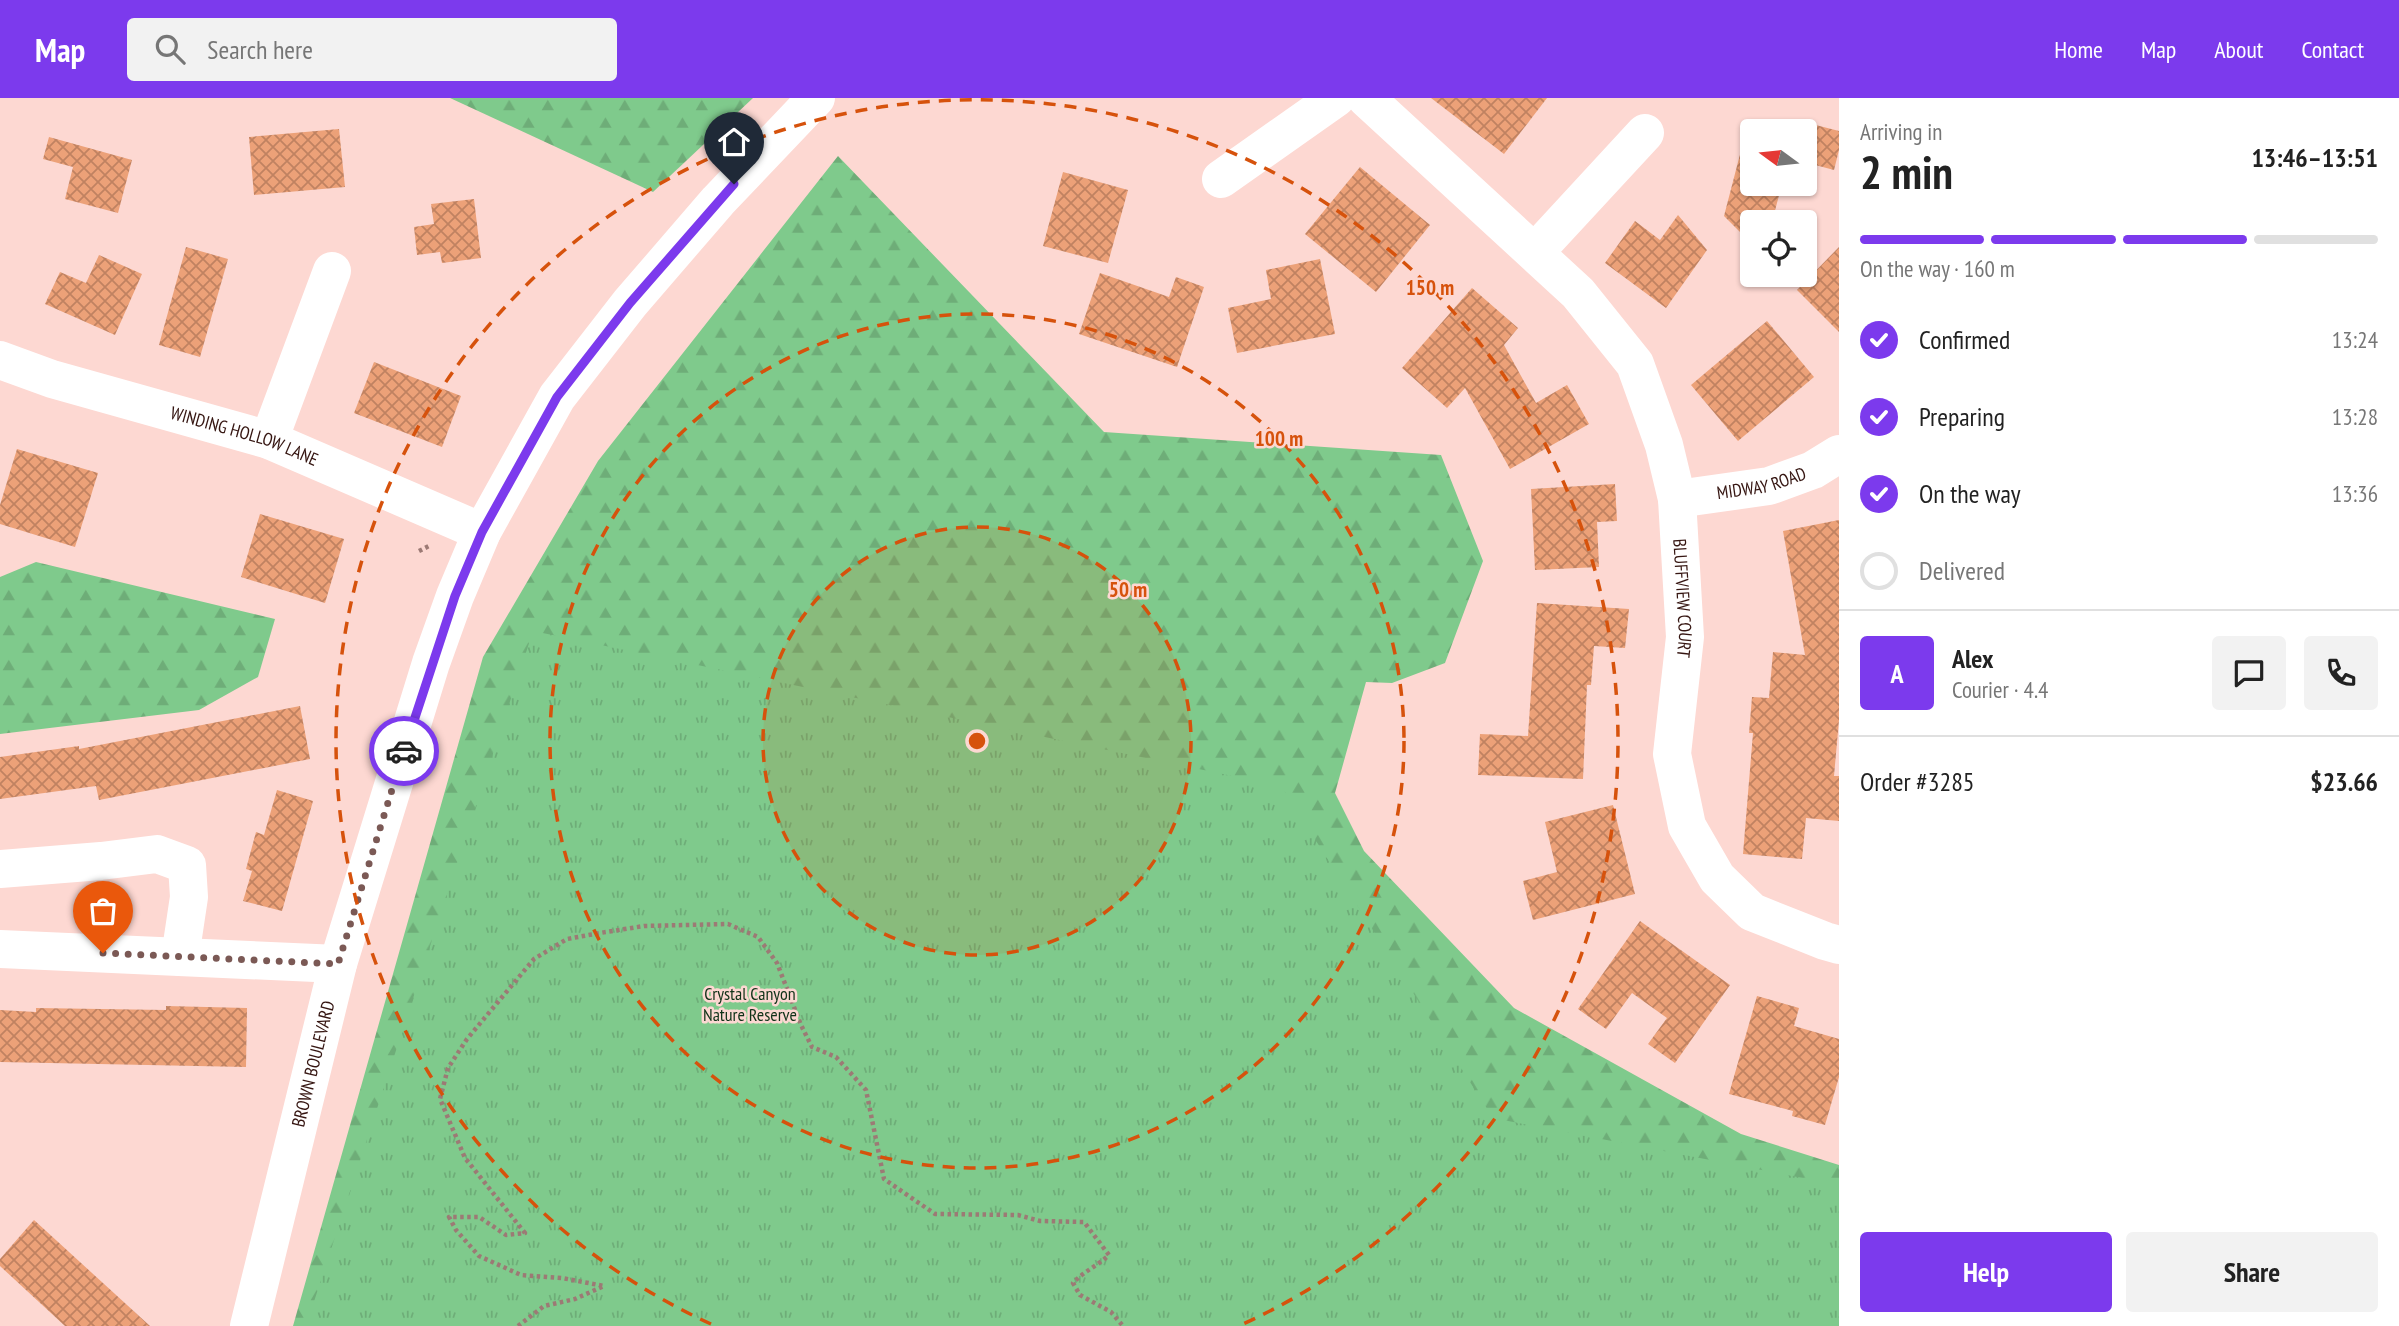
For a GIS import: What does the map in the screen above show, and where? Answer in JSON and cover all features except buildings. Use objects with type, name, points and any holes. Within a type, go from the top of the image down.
[{"type":"street","name":"BROWN BOULEVARD","points":[[249,1326],[338,964],[431,663],[482,532],[523,455],[565,386],[630,303],[718,201],[816,98]]},
{"type":"street","points":[[1221,179],[1336,98]]},
{"type":"street","name":"BLUFFVIEW COURT","points":[[1366,98],[1578,293],[1635,364],[1664,445],[1677,499],[1685,637],[1672,754],[1687,827],[1717,878],[1752,912],[1839,945]]},
{"type":"street","points":[[1535,252],[1644,133]]},
{"type":"street","points":[[269,440],[332,271]]},
{"type":"street","name":"WINDING HOLLOW LANE","points":[[0,360],[52,379],[269,440],[482,532]]},
{"type":"street","name":"MIDWAY ROAD","points":[[1677,499],[1769,486],[1813,470],[1839,454]]},
{"type":"street","points":[[0,869],[157,854],[187,865],[189,897],[180,957]]},
{"type":"street","points":[[0,949],[338,964]]},
{"type":"path","points":[[419,551],[430,545]]},
{"type":"path","points":[[518,1326],[544,1306],[575,1299],[604,1286],[562,1278],[521,1275],[479,1256],[456,1230],[449,1217],[479,1217],[506,1235],[525,1233],[465,1158],[440,1099],[448,1068],[486,1014],[534,959],[566,939],[644,926],[690,924],[728,924],[758,937],[777,963],[812,1047],[836,1057],[866,1090],[884,1179],[935,1214],[1018,1215],[1040,1221],[1084,1223],[1109,1255],[1093,1269],[1081,1274],[1073,1283],[1080,1295],[1111,1312],[1123,1326]]},
{"type":"green space","points":[[450,98],[753,98],[653,192]]},
{"type":"green space","name":"Crystal Canyon Nature Reserve","points":[[838,156],[1104,432],[1441,455],[1483,561],[1445,663],[1392,683],[1366,682],[1335,793],[1364,851],[1514,1008],[1741,1134],[1839,1165],[1839,1326],[293,1326],[483,657],[598,461]]},
{"type":"green space","points":[[36,562],[275,619],[258,677],[199,710],[0,734],[0,577]]},
{"type":"green space","name":"Crystal Canyon Nature Reserve","points":[[533,631],[1281,786],[1493,1118],[1839,1185],[1839,1326],[306,1326]]},
{"type":"way so far","points":[[103,953],[338,964],[404,751]]},
{"type":"route","points":[[404,751],[455,596],[482,532],[523,455],[557,397],[630,303],[734,184]]}]
